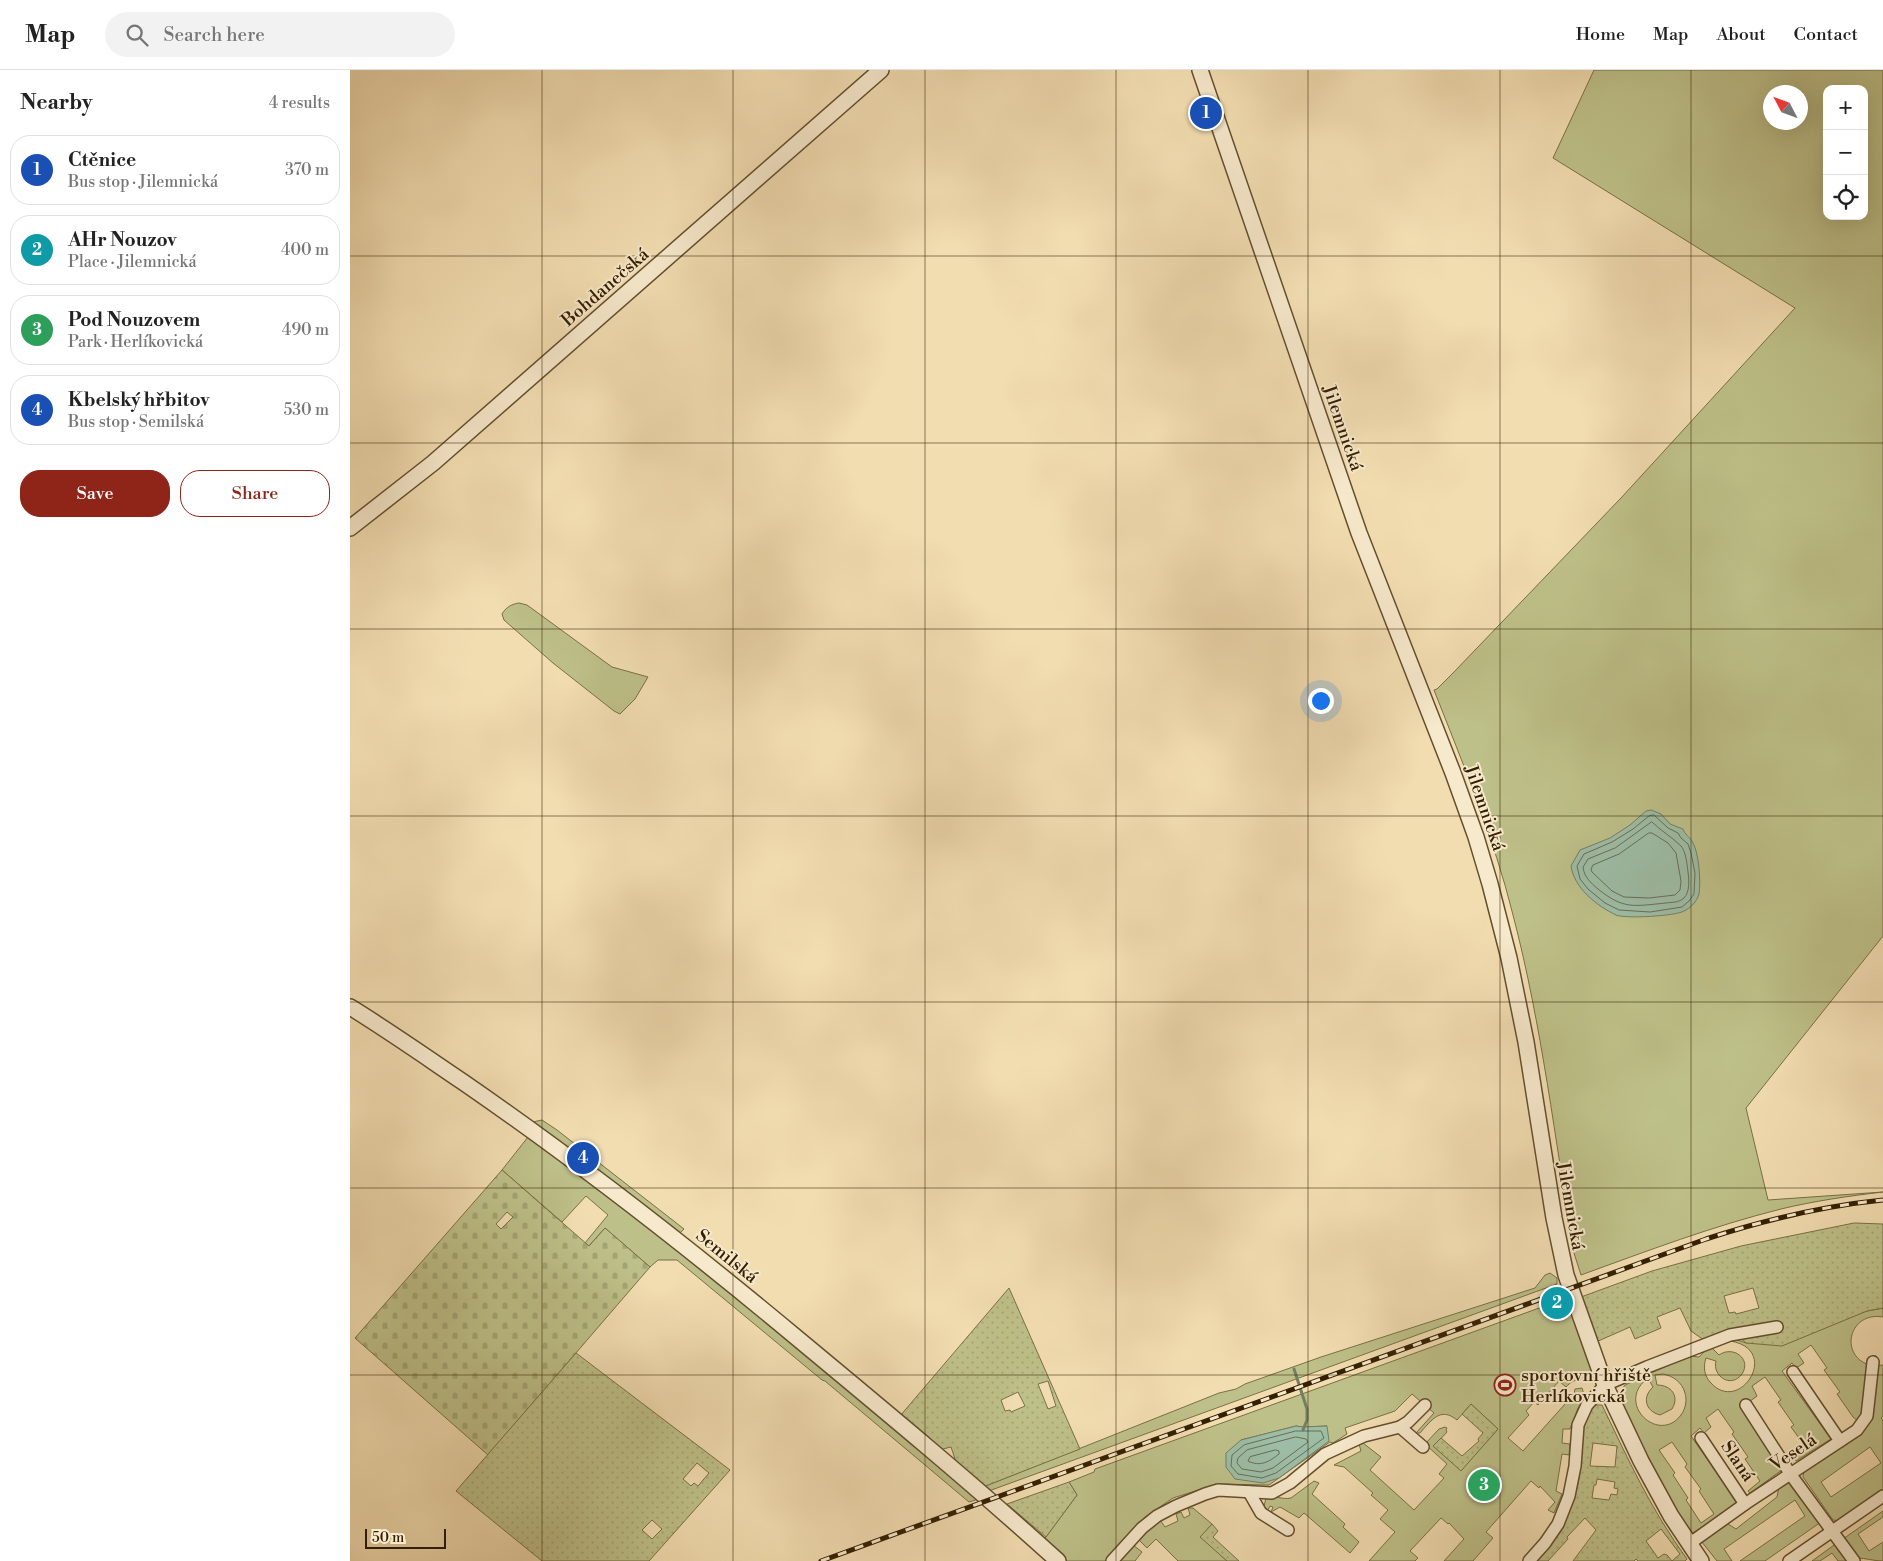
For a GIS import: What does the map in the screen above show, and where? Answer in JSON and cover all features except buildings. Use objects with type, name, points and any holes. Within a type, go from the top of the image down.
[{"type":"street","name":"Bohdanečská","points":[[350,528],[433,463],[881,70]]},
{"type":"street","name":"Jilemnická","points":[[1200,70],[1359,533],[1453,772],[1476,836],[1509,958],[1526,1042],[1560,1252],[1566,1276],[1606,1385],[1641,1461],[1695,1556]]},
{"type":"street","name":"Semilská","points":[[350,1007],[523,1124],[677,1240],[900,1424],[989,1499],[1058,1561]]},
{"type":"street","points":[[1529,1561],[1558,1524],[1569,1496],[1575,1466],[1578,1425],[1587,1405],[1606,1385],[1647,1367],[1730,1336],[1777,1327]]},
{"type":"street","name":"Veselá","points":[[1695,1556],[1746,1504],[1857,1430],[1867,1416],[1873,1362]]},
{"type":"street","points":[[1793,1372],[1840,1441]]},
{"type":"street","points":[[1112,1561],[1142,1528],[1157,1516],[1176,1506],[1218,1490],[1272,1493],[1290,1483],[1325,1454],[1364,1436],[1400,1427],[1408,1422],[1425,1405]]},
{"type":"street","points":[[1746,1405],[1791,1475],[1854,1561]]},
{"type":"street","points":[[1400,1427],[1423,1448]]},
{"type":"street","name":"Slaná","points":[[1701,1438],[1746,1504]]},
{"type":"street","points":[[1249,1492],[1261,1513],[1288,1530]]},
{"type":"street","points":[[1789,1561],[1883,1496]]},
{"type":"green space","points":[[1594,70],[1883,70],[1883,936],[1746,1108],[1768,1200],[1883,1192],[1781,1209],[1730,1223],[1581,1275],[1574,1253],[1532,999],[1513,915],[1487,829],[1434,690],[1453,673],[1621,498],[1795,308],[1553,158]]},
{"type":"green space","points":[[519,603],[527,605],[612,667],[648,677],[635,699],[620,714],[553,663],[504,620],[502,614],[505,609]]},
{"type":"green space","points":[[542,1120],[684,1229],[675,1238],[523,1124]]},
{"type":"green space","points":[[528,1137],[596,1185],[719,1279],[982,1498],[969,1502],[677,1260],[658,1260],[650,1267],[605,1228],[589,1246],[585,1243],[608,1215],[586,1196],[562,1222],[502,1170]]},
{"type":"green space","points":[[502,1170],[589,1246],[605,1228],[650,1267],[488,1455],[355,1338]],"holes":[[[507,1212],[513,1217],[501,1229],[496,1224]]]},
{"type":"green space","points":[[1854,1223],[1883,1224],[1883,1308],[1867,1311],[1782,1346],[1746,1343],[1738,1336],[1711,1345],[1691,1331],[1680,1308],[1657,1317],[1661,1328],[1635,1339],[1630,1327],[1596,1342],[1581,1297],[1652,1271],[1741,1246]],"holes":[[[1753,1288],[1759,1308],[1736,1314],[1735,1312],[1729,1313],[1724,1296]]]},
{"type":"green space","points":[[1550,1273],[1557,1278],[1557,1284],[986,1492],[983,1487],[1219,1393],[1236,1389],[1245,1384],[1321,1357],[1535,1288],[1545,1275]]},
{"type":"green space","points":[[1009,1288],[1080,1449],[983,1487],[956,1462],[951,1447],[939,1450],[900,1416]],"holes":[[[1048,1381],[1056,1406],[1048,1409],[1038,1384]],[[1018,1392],[1025,1406],[1011,1412],[1010,1410],[1005,1411],[1001,1400]]]},
{"type":"green space","points":[[1553,1303],[1555,1315],[1573,1308],[1596,1377],[1592,1382],[1575,1380],[1566,1387],[1559,1381],[1538,1405],[1534,1402],[1526,1411],[1529,1415],[1508,1438],[1523,1451],[1574,1394],[1575,1389],[1582,1388],[1585,1398],[1578,1408],[1570,1429],[1563,1429],[1562,1443],[1570,1444],[1569,1455],[1562,1454],[1556,1491],[1562,1494],[1554,1513],[1548,1510],[1555,1502],[1540,1486],[1539,1488],[1531,1481],[1486,1532],[1493,1538],[1473,1561],[1444,1561],[1464,1539],[1449,1523],[1441,1518],[1410,1551],[1418,1558],[1415,1561],[1369,1561],[1395,1532],[1380,1519],[1388,1510],[1371,1495],[1373,1493],[1344,1467],[1334,1465],[1361,1451],[1359,1444],[1363,1443],[1381,1457],[1370,1470],[1414,1510],[1444,1478],[1439,1474],[1447,1464],[1425,1444],[1439,1429],[1445,1427],[1447,1432],[1434,1446],[1461,1470],[1498,1429],[1471,1404],[1457,1420],[1446,1414],[1441,1415],[1432,1420],[1420,1433],[1416,1433],[1434,1413],[1412,1394],[1395,1411],[1345,1428],[1347,1434],[1333,1443],[1330,1442],[1269,1485],[1218,1484],[1173,1498],[1145,1517],[1105,1561],[1066,1561],[1043,1541],[1077,1495],[1069,1482],[1094,1472],[1095,1469]],"holes":[[[1296,1426],[1327,1426],[1241,1440]]]},
{"type":"green space","points":[[1883,1308],[1883,1317],[1872,1317],[1863,1320],[1856,1327],[1851,1343],[1853,1352],[1859,1360],[1869,1365],[1872,1356],[1876,1356],[1876,1366],[1883,1365],[1883,1416],[1881,1418],[1883,1421],[1883,1489],[1840,1521],[1833,1520],[1803,1477],[1804,1469],[1864,1426],[1853,1417],[1837,1394],[1840,1392],[1824,1370],[1827,1368],[1811,1345],[1798,1354],[1804,1363],[1796,1368],[1792,1363],[1782,1371],[1831,1439],[1796,1461],[1794,1458],[1807,1449],[1791,1427],[1794,1425],[1778,1402],[1781,1400],[1765,1377],[1752,1386],[1757,1396],[1741,1408],[1782,1470],[1750,1493],[1748,1491],[1760,1481],[1745,1459],[1748,1457],[1732,1434],[1734,1432],[1718,1409],[1706,1418],[1711,1427],[1704,1433],[1700,1428],[1691,1436],[1738,1503],[1690,1535],[1660,1486],[1616,1397],[1625,1385],[1689,1356],[1699,1357],[1715,1343],[1725,1339],[1746,1343]],"holes":[[[1730,1341],[1745,1346],[1753,1355],[1754,1366],[1751,1377],[1743,1386],[1734,1391],[1722,1391],[1711,1383],[1705,1371],[1706,1358],[1716,1361],[1717,1371],[1720,1376],[1728,1380],[1738,1378],[1742,1374],[1745,1363],[1740,1355],[1735,1353],[1724,1352],[1719,1355],[1712,1348],[1715,1345]],[[1663,1374],[1674,1378],[1682,1386],[1685,1393],[1684,1410],[1672,1423],[1662,1425],[1652,1423],[1638,1409],[1636,1399],[1639,1388],[1648,1378],[1653,1387],[1647,1395],[1648,1407],[1660,1415],[1672,1409],[1675,1400],[1673,1392],[1662,1385],[1657,1385],[1655,1375]],[[1672,1442],[1687,1464],[1685,1467],[1701,1489],[1699,1491],[1714,1514],[1701,1523],[1686,1500],[1688,1498],[1673,1475],[1675,1473],[1659,1450]],[[1870,1447],[1881,1463],[1831,1497],[1821,1482]]]},
{"type":"green space","points":[[576,1353],[730,1470],[649,1561],[542,1561],[456,1491]],"holes":[[[697,1463],[709,1473],[698,1486],[694,1483],[691,1486],[683,1479]],[[652,1520],[662,1529],[652,1539],[642,1530]]]},
{"type":"green space","points":[[1471,1404],[1498,1429],[1461,1471],[1433,1446],[1441,1438],[1462,1456],[1479,1441],[1478,1439],[1483,1433],[1462,1414]]},
{"type":"green space","points":[[1596,1405],[1602,1405],[1641,1484],[1662,1522],[1687,1559],[1685,1561],[1672,1561],[1638,1561],[1636,1559],[1634,1561],[1573,1561],[1596,1530],[1585,1518],[1548,1561],[1537,1561],[1558,1531],[1574,1498],[1580,1474],[1582,1436],[1586,1419]],"holes":[[[1593,1443],[1617,1446],[1615,1467],[1590,1466]],[[1597,1479],[1615,1482],[1614,1488],[1618,1489],[1617,1495],[1611,1494],[1609,1500],[1592,1498],[1594,1485],[1596,1485]],[[1661,1529],[1680,1554],[1672,1561],[1664,1554],[1658,1558],[1646,1541]]]},
{"type":"green space","points":[[1314,1481],[1319,1483],[1312,1494],[1345,1524],[1343,1527],[1359,1542],[1350,1553],[1304,1513],[1299,1518],[1280,1507],[1271,1512],[1273,1507],[1270,1506],[1268,1510],[1264,1506],[1266,1498],[1291,1498]]},
{"type":"green space","points":[[1789,1481],[1821,1522],[1765,1561],[1740,1561],[1805,1516],[1795,1500],[1724,1549],[1732,1561],[1717,1561],[1701,1541],[1728,1524],[1736,1529],[1777,1497],[1779,1486]]},
{"type":"green space","points":[[1069,1482],[1077,1495],[1046,1537],[1007,1504]]},
{"type":"green space","points":[[1188,1508],[1193,1508],[1212,1524],[1201,1537],[1227,1561],[1178,1561],[1156,1539],[1147,1548],[1139,1540],[1148,1529],[1160,1520],[1165,1527],[1178,1521],[1176,1514],[1181,1512],[1184,1518],[1190,1515]]},
{"type":"green space","points":[[1883,1511],[1883,1517],[1858,1534],[1869,1551],[1883,1542],[1883,1561],[1857,1558],[1843,1539]]},
{"type":"green space","points":[[1212,1524],[1218,1531],[1213,1537],[1239,1561],[1227,1561],[1200,1537]]},
{"type":"green space","points":[[1837,1543],[1849,1561],[1838,1561],[1832,1553],[1820,1561],[1812,1561]]},
{"type":"green space","points":[[1133,1545],[1142,1552],[1135,1561],[1118,1561]]},
{"type":"water","points":[[1651,810],[1661,814],[1670,824],[1683,829],[1692,841],[1699,867],[1699,894],[1687,910],[1679,913],[1639,917],[1616,915],[1601,907],[1582,889],[1573,874],[1571,866],[1580,850],[1610,838],[1630,825],[1646,811]]},
{"type":"water","points":[[1296,1426],[1327,1426],[1329,1441],[1279,1478],[1263,1483],[1235,1479],[1226,1467],[1226,1453],[1241,1440]]},
{"type":"waterway","points":[[1294,1369],[1307,1409],[1307,1420],[1303,1430]]},
{"type":"railway","points":[[821,1561],[1706,1239],[1794,1215],[1838,1206],[1883,1200]]},
{"type":"place","name":"Ctěnice","points":[[1206,113]]},
{"type":"place","name":"Kbelský hřbitov","points":[[583,1158]]},
{"type":"place","name":"AHr Nouzov","points":[[1557,1303]]},
{"type":"place","name":"sportovní hřiště Herlíkovická","points":[[1505,1385]]},
{"type":"place","name":"Pod Nouzovem","points":[[1484,1485]]}]
